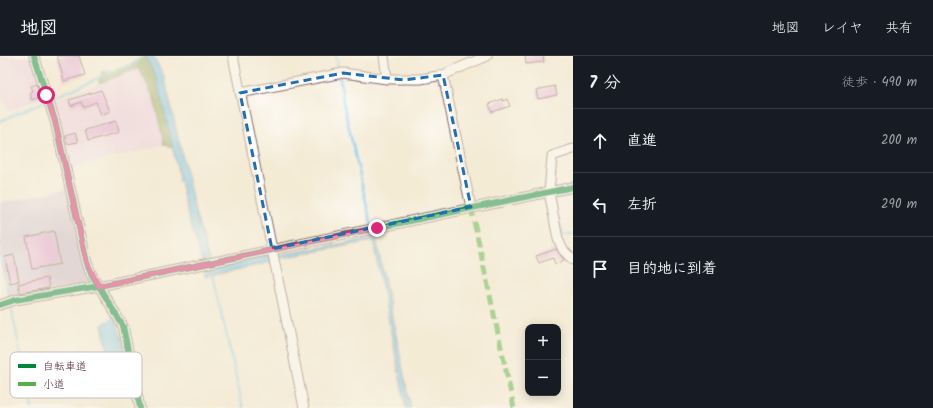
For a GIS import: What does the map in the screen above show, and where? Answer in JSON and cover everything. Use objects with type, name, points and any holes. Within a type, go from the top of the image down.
[{"type":"street","points":[[34,56],[50,105],[87,263],[123,326],[128,352]]},
{"type":"street","points":[[233,56],[304,408]]},
{"type":"street","points":[[384,56],[387,79]]},
{"type":"street","points":[[240,93],[339,73],[387,79],[421,79],[443,76],[487,56]]},
{"type":"street","points":[[443,76],[471,207]]},
{"type":"street","points":[[573,149],[552,156],[549,192],[560,244],[573,260]]},
{"type":"street","points":[[0,305],[15,300],[99,286],[471,207],[573,187]]},
{"type":"street","points":[[138,398],[140,408]]},
{"type":"highlighted area","points":[[343,73],[404,80],[443,75],[471,207],[272,249],[240,93]]},
{"type":"shaded area","points":[[0,56],[31,56],[45,97],[8,112],[0,88]]},
{"type":"shaded area","points":[[139,68],[154,98],[164,145],[68,169],[52,101]]},
{"type":"shaded area","points":[[66,189],[92,283],[9,300],[0,255],[0,203]]},
{"type":"green space","points":[[141,58],[146,58],[157,79],[173,147],[164,145],[154,98],[139,68],[99,83],[102,72],[123,68]]},
{"type":"water","points":[[145,56],[153,56],[164,76],[196,215],[211,267],[270,254],[271,256],[372,238],[372,234],[375,233],[411,408],[406,408],[373,241],[271,260],[271,262],[205,277],[200,254],[189,221],[157,79]]},
{"type":"water","points":[[114,317],[122,337],[124,352],[109,352],[102,325]]},
{"type":"building","points":[[57,56],[79,56],[85,75],[64,81]]},
{"type":"building","points":[[525,56],[543,56],[544,62],[526,64]]},
{"type":"building","points":[[37,84],[41,97],[32,100],[30,93],[33,91],[31,86]]},
{"type":"building","points":[[555,86],[557,95],[538,99],[536,90]]},
{"type":"building","points":[[101,90],[110,111],[101,115],[96,102],[83,107],[81,102],[71,106],[69,100]]},
{"type":"building","points":[[503,99],[503,101],[507,99],[510,106],[492,112],[489,104]]},
{"type":"building","points":[[116,121],[119,132],[88,141],[85,130]]},
{"type":"building","points":[[75,133],[78,142],[67,144],[65,136]]},
{"type":"building","points":[[54,231],[60,264],[32,269],[26,237]]},
{"type":"building","points":[[556,249],[564,260],[555,264],[553,258],[539,263],[536,256]]},
{"type":"building","points":[[14,255],[19,281],[10,283],[5,257]]},
{"type":"building","points":[[47,278],[49,288],[20,293],[18,284]]},
{"type":"waterway","points":[[336,56],[339,71]]},
{"type":"waterway","points":[[50,99],[110,72],[133,64],[141,58]]},
{"type":"waterway","points":[[340,77],[343,102],[371,224]]},
{"type":"waterway","points":[[0,121],[46,101]]},
{"type":"waterway","points":[[559,219],[563,236],[573,234]]},
{"type":"waterway","points":[[0,255],[9,299]]},
{"type":"waterway","points":[[213,275],[243,408]]},
{"type":"waterway","points":[[11,307],[20,352]]},
{"type":"waterway","points":[[30,398],[32,408]]},
{"type":"marked path","points":[[471,207],[514,408]]},
{"type":"cycle path","points":[[34,56],[55,121],[87,263],[92,275],[123,326],[128,352]]},
{"type":"cycle path","points":[[0,305],[15,300],[99,286],[573,187]]},
{"type":"cycle path","points":[[138,398],[140,408]]},
{"type":"route","points":[[46,95],[55,121],[87,263],[99,286],[377,228]]}]
